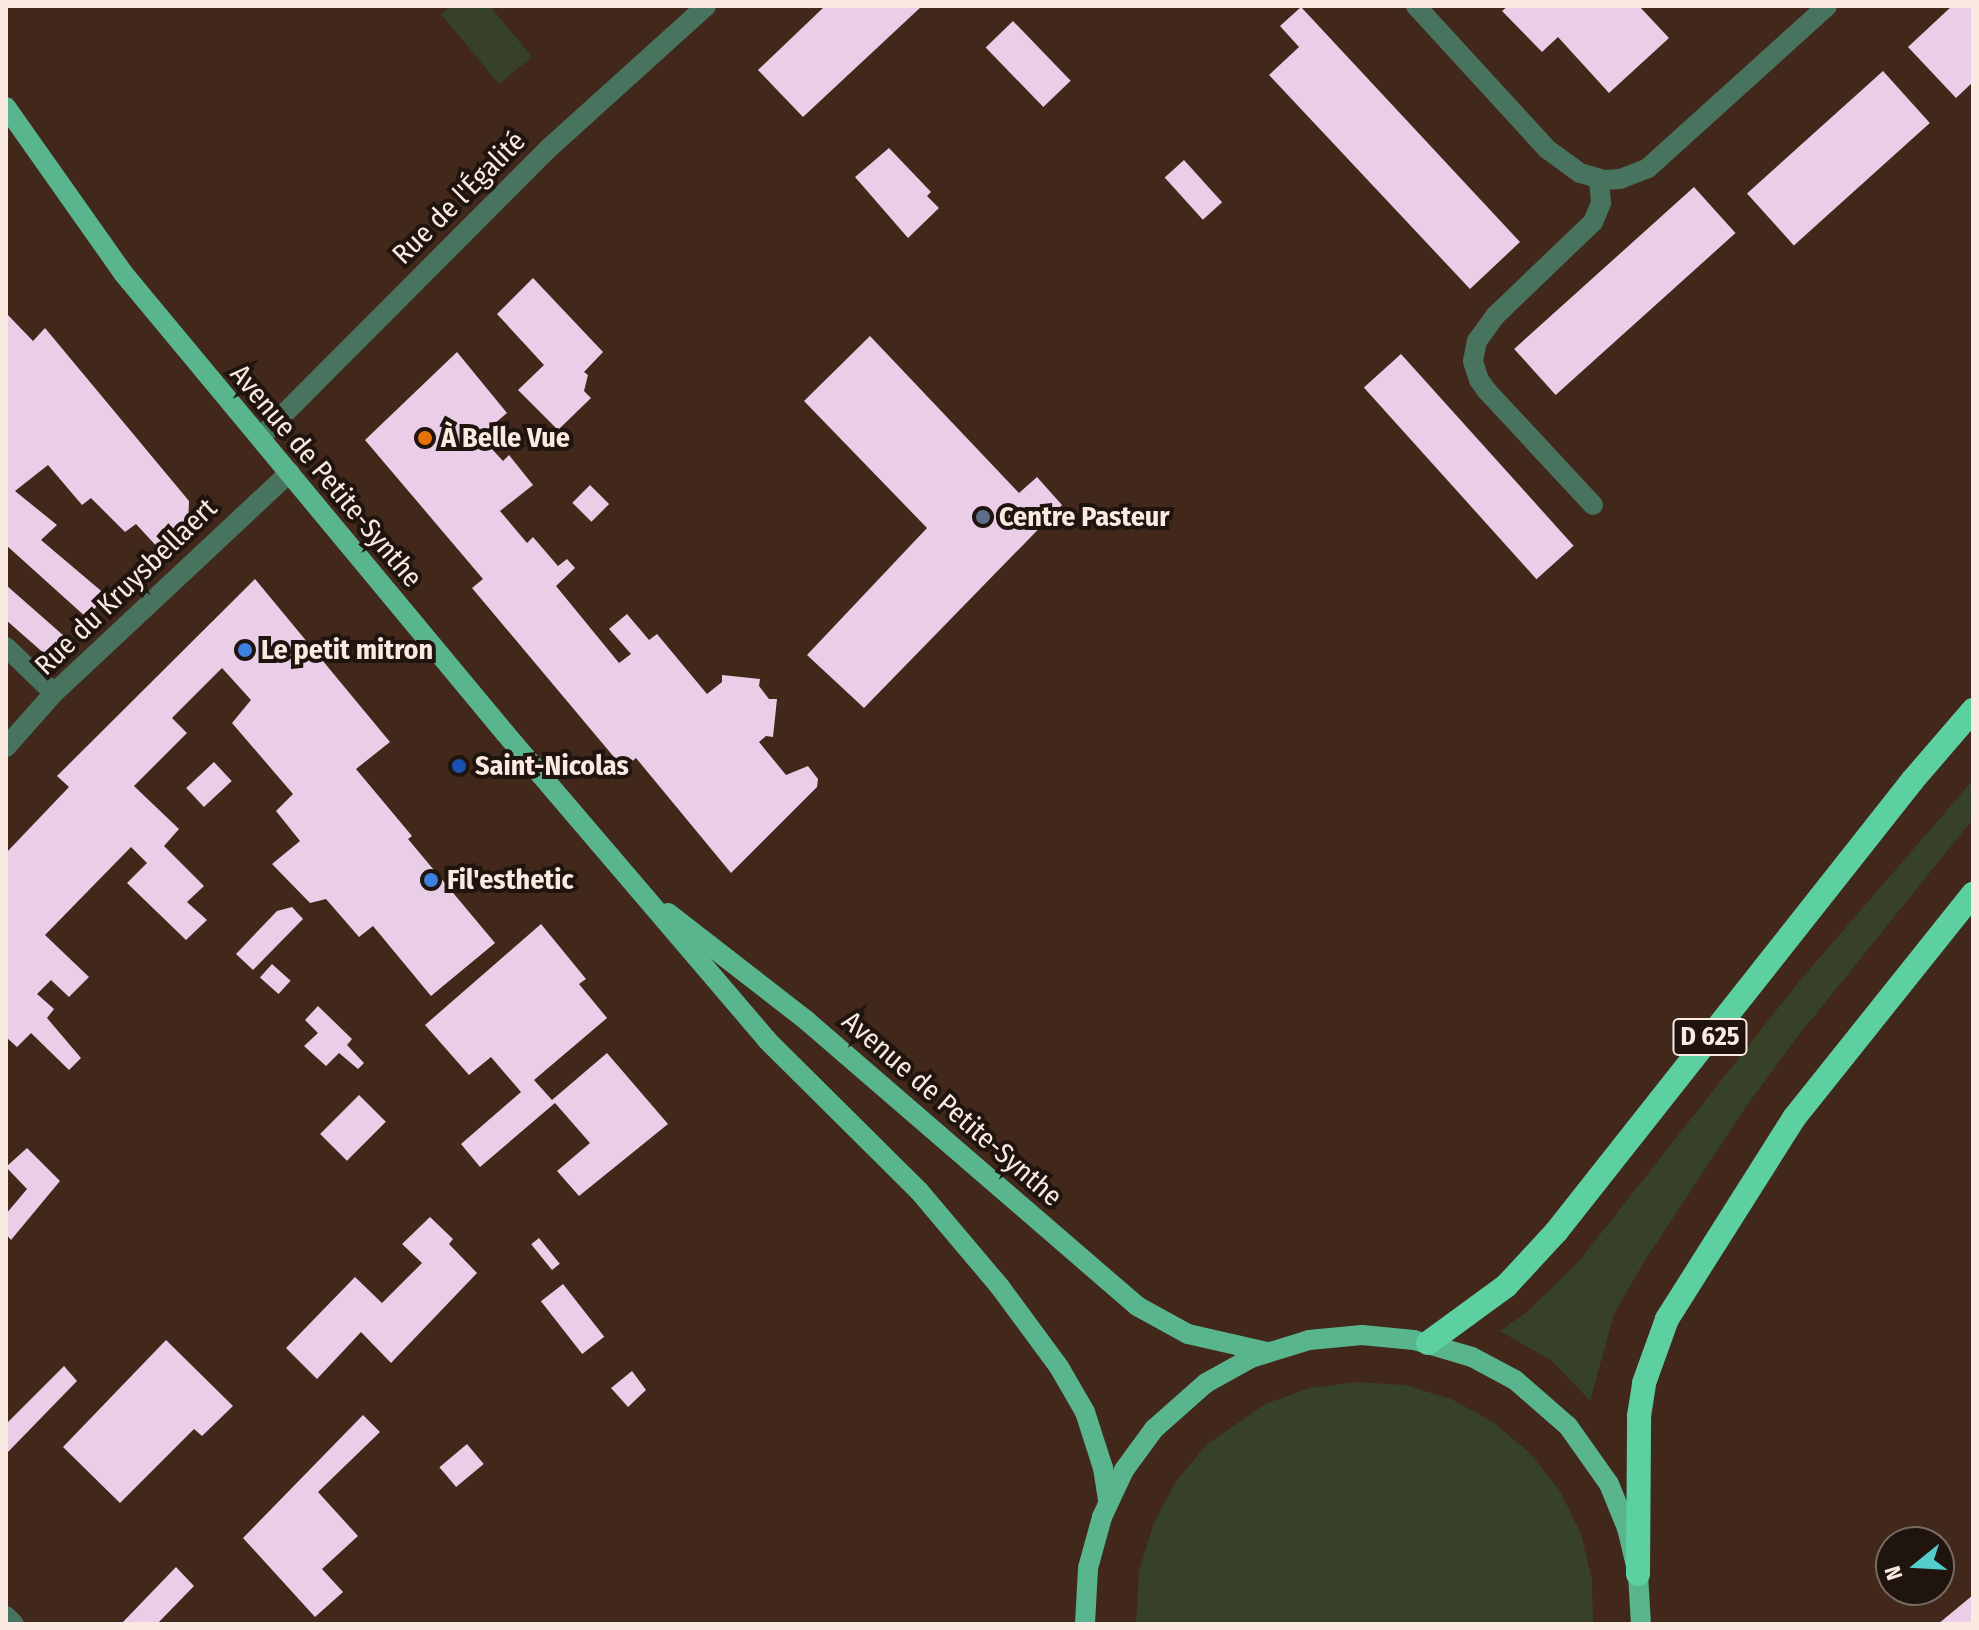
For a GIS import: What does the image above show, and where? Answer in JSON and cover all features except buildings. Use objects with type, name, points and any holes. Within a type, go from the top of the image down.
[{"type":"highway","name":"D 625","points":[[1428,1343],[1506,1286],[1556,1232],[1912,781],[1973,710]]},
{"type":"highway","points":[[1638,1574],[1639,1416],[1644,1383],[1667,1319],[1794,1118],[1973,894]]},
{"type":"main road","name":"Avenue de Petite-Synthe","points":[[6,107],[123,273],[620,867],[767,1040],[919,1191],[1000,1287],[1059,1367],[1085,1412],[1103,1468],[1108,1501]]},
{"type":"main road","name":"Avenue de Petite-Synthe","points":[[620,867],[665,910],[909,1107],[1137,1306],[1188,1334],[1267,1352]]},
{"type":"main road","points":[[1085,1624],[1088,1568],[1108,1501],[1143,1442],[1179,1404],[1220,1374],[1267,1352],[1335,1336],[1389,1336],[1428,1343],[1472,1357],[1504,1374],[1568,1426],[1609,1484],[1627,1528],[1638,1574],[1641,1624]]},
{"type":"street","name":"Rue de l'Égalité","points":[[260,438],[548,149],[706,6]]},
{"type":"street","points":[[1416,6],[1547,149],[1571,168],[1599,179],[1620,179],[1648,168],[1827,6]]},
{"type":"street","points":[[1593,505],[1487,391],[1479,380],[1473,361],[1477,341],[1495,316],[1593,222],[1601,203],[1599,179]]},
{"type":"street","name":"Rue du Kruysbellaert","points":[[6,747],[54,693],[290,472]]},
{"type":"street","points":[[6,647],[54,693]]},
{"type":"street","points":[[6,1616],[14,1624]]},
{"type":"green space","points":[[451,6],[490,6],[532,57],[499,84],[441,14]]},
{"type":"green space","points":[[1973,780],[1973,819],[1798,1036],[1745,1108],[1644,1262],[1614,1314],[1590,1401],[1552,1361],[1500,1331],[1528,1311],[1580,1260],[1797,984]]},
{"type":"green space","points":[[1357,1382],[1405,1385],[1451,1399],[1493,1422],[1530,1453],[1560,1491],[1581,1534],[1592,1580],[1593,1624],[1136,1624],[1139,1571],[1153,1525],[1175,1483],[1206,1445],[1265,1404],[1310,1388]]},
{"type":"place","name":"À Belle Vue","points":[[425,438]]},
{"type":"place","name":"Centre Pasteur","points":[[983,517]]},
{"type":"place","name":"Le petit mitron","points":[[245,650]]},
{"type":"place","name":"Saint-Nicolas","points":[[459,766]]},
{"type":"place","name":"Fil'esthetic","points":[[431,880]]}]
